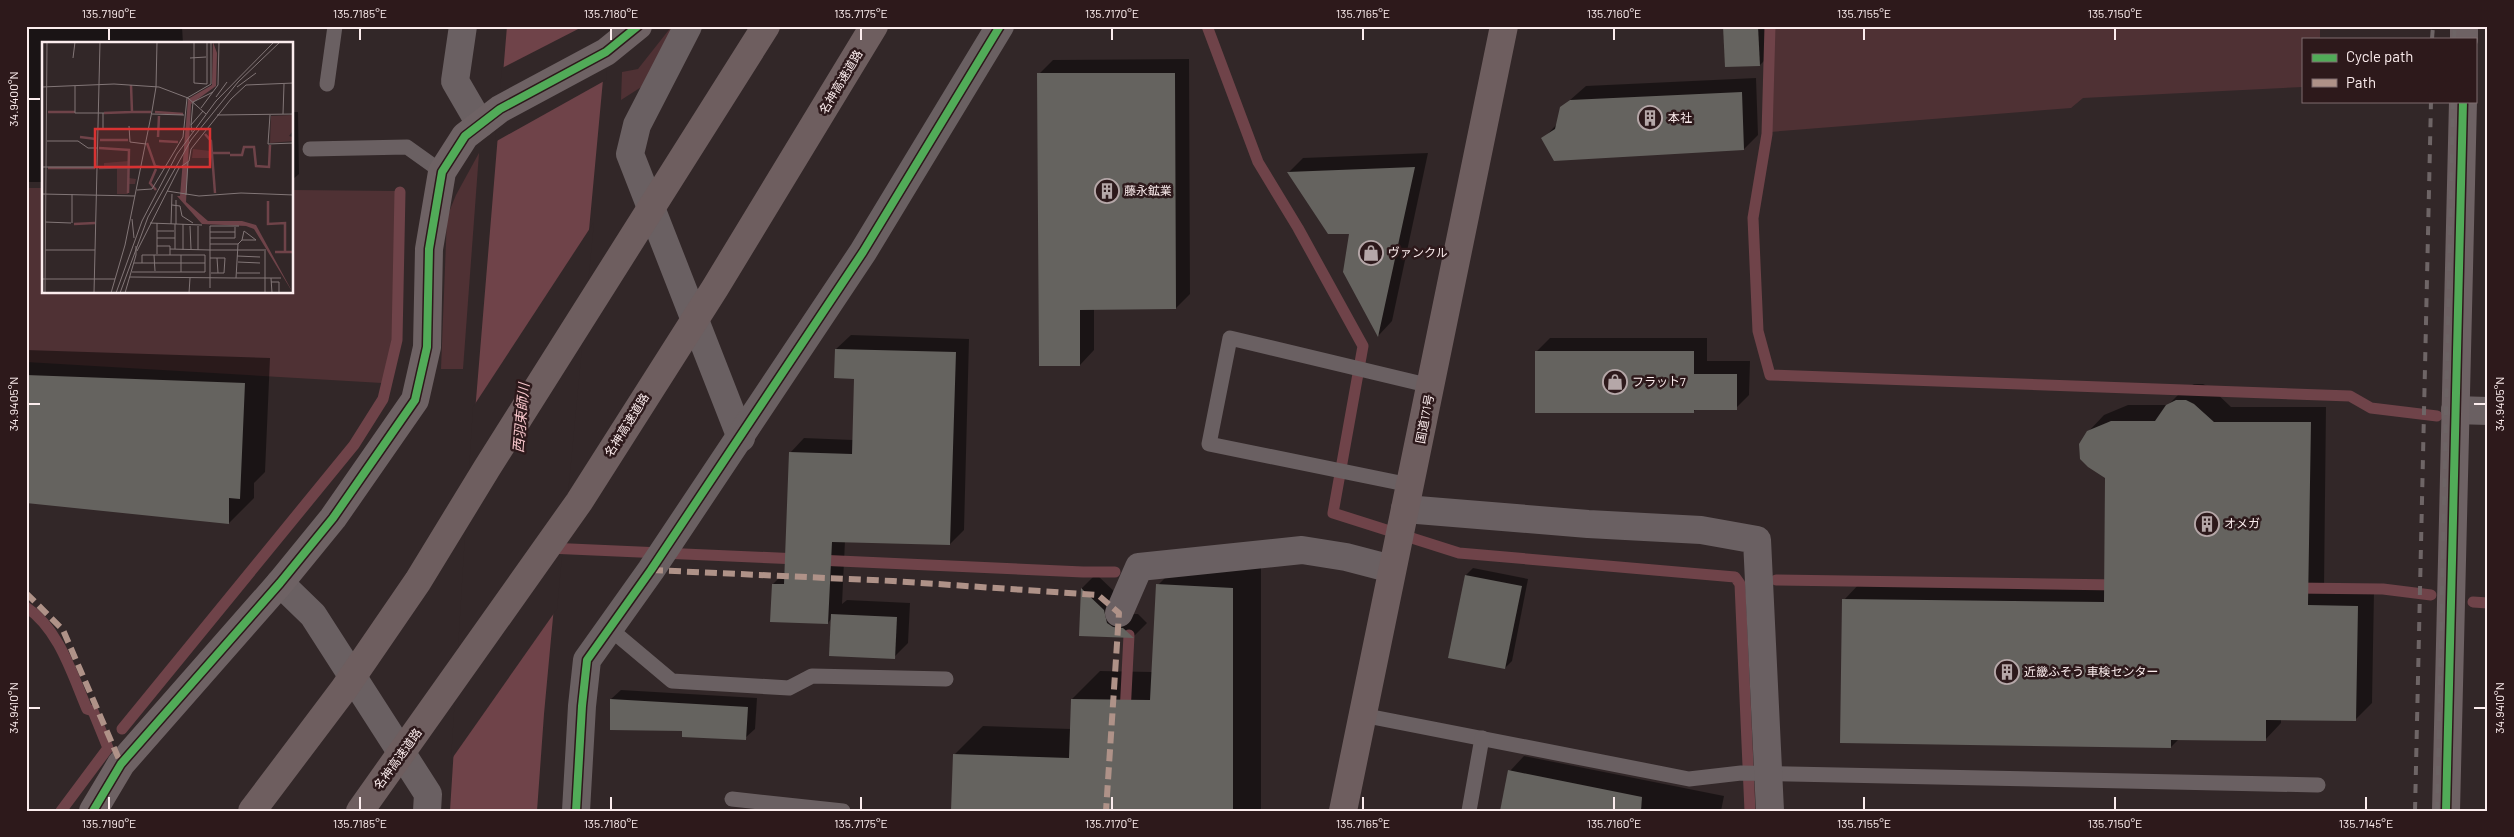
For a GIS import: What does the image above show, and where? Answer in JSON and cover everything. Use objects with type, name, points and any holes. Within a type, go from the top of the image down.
[{"type":"highway","points":[[252,811],[344,689],[418,581],[492,460],[766,26]]},
{"type":"highway","name":"名神高速道路","points":[[360,811],[579,502],[715,288],[874,26]]},
{"type":"highway","name":"国道171号","points":[[1343,811],[1504,26]]},
{"type":"street","points":[[463,26],[455,81],[490,117]]},
{"type":"street","points":[[688,26],[637,125],[630,154],[741,438]]},
{"type":"street","points":[[576,811],[582,706],[587,660],[741,438],[863,252],[1000,26]]},
{"type":"street","points":[[93,811],[121,764],[280,583],[333,518],[415,400],[427,347],[429,249],[442,172],[465,136],[490,117],[606,52],[637,27]]},
{"type":"street","points":[[2446,811],[2462,102]]},
{"type":"street","points":[[2455,410],[2488,411]]},
{"type":"street","points":[[1407,497],[1588,524],[1702,530],[1757,540],[1754,774],[1770,811]]},
{"type":"street","points":[[1119,613],[1139,567],[1302,550],[1346,557],[1394,560]]},
{"type":"street","points":[[280,583],[313,616],[428,794],[427,811]]},
{"type":"lane","points":[[327,84],[335,26]]},
{"type":"lane","points":[[310,149],[407,147],[442,172]]},
{"type":"lane","points":[[1407,497],[1354,473],[1209,444],[1230,338],[1431,386]]},
{"type":"lane","points":[[609,628],[672,681],[789,688],[812,676],[946,679]]},
{"type":"lane","points":[[1362,715],[1690,779],[1754,774],[2318,785]]},
{"type":"lane","points":[[1468,811],[1482,738]]},
{"type":"lane","points":[[732,799],[843,811]]},
{"type":"shaded area","points":[[672,26],[676,26],[646,84],[621,100],[622,72],[638,69]]},
{"type":"shaded area","points":[[1772,26],[2320,26],[2320,38],[2302,38],[2302,87],[2083,98],[2071,108],[1770,132]]},
{"type":"shaded area","points":[[479,153],[463,369],[441,369],[447,217],[456,195]]},
{"type":"shaded area","points":[[26,188],[42,188],[42,294],[294,294],[294,190],[396,191],[395,337],[382,383],[26,362]]},
{"type":"water","name":"西羽束師川","points":[[507,26],[608,26],[544,714],[537,811],[450,811],[475,412]]},
{"type":"pier","points":[[584,26],[610,26],[606,80],[495,142],[502,68]]},
{"type":"pier","points":[[594,222],[557,609],[451,760],[473,407]]},
{"type":"building","points":[[1723,26],[1758,26],[1760,66],[1725,67]]},
{"type":"building","name":"藤永鉱業","points":[[1037,73],[1175,73],[1176,309],[1080,310],[1080,366],[1039,366]]},
{"type":"building","name":"本社","points":[[1742,92],[1744,150],[1554,161],[1541,138],[1555,129],[1560,107],[1570,100]]},
{"type":"building","name":"ヴァンクル","points":[[1415,167],[1378,337],[1343,272],[1349,234],[1328,234],[1287,172]]},
{"type":"building","points":[[835,349],[956,352],[950,545],[832,542],[828,624],[770,622],[772,584],[784,584],[789,452],[852,454],[854,379],[834,378]]},
{"type":"building","name":"フラット7","points":[[1535,351],[1694,351],[1694,374],[1737,374],[1737,410],[1694,410],[1694,413],[1535,413]]},
{"type":"building","points":[[26,375],[245,383],[240,499],[229,498],[229,524],[26,503]]},
{"type":"building","points":[[2176,400],[2186,400],[2194,404],[2214,422],[2311,422],[2308,605],[2358,606],[2356,721],[2266,720],[2266,741],[2171,740],[2171,748],[1840,743],[1842,599],[2104,602],[2105,478],[2088,467],[2080,459],[2079,444],[2087,431],[2111,421],[2155,421],[2166,405]]},
{"type":"building","points":[[1465,575],[1522,586],[1505,669],[1448,658]]},
{"type":"building","points":[[1156,584],[1233,588],[1233,811],[951,811],[953,754],[1069,758],[1071,699],[1150,700]]},
{"type":"building","points":[[1081,588],[1104,610],[1107,623],[1113,627],[1123,628],[1134,638],[1079,636]]},
{"type":"building","points":[[831,614],[897,617],[895,659],[829,656]]},
{"type":"building","points":[[610,699],[748,707],[746,740],[682,737],[682,731],[610,730]]},
{"type":"building","points":[[1508,770],[1642,797],[1641,811],[1500,811]]},
{"type":"waterway","points":[[1207,26],[1258,162],[1298,228],[1363,346],[1333,513],[1459,553],[1735,577],[1740,584],[1750,811]]},
{"type":"waterway","points":[[1770,26],[1767,134],[1753,218],[1758,331],[1770,375],[2350,396],[2371,408],[2437,416]]},
{"type":"waterway","points":[[122,729],[354,445],[383,399],[397,340],[400,192]]},
{"type":"waterway","points":[[548,548],[799,559]]},
{"type":"waterway","points":[[817,560],[1115,572]]},
{"type":"waterway","points":[[1776,580],[2119,585]]},
{"type":"waterway","points":[[2293,588],[2383,589],[2431,595]]},
{"type":"waterway","points":[[2473,602],[2488,603]]},
{"type":"waterway","points":[[26,607],[37,616],[56,640],[70,667],[87,709],[93,711],[108,748],[61,811]]},
{"type":"waterway","points":[[1125,714],[1129,635]]},
{"type":"railway","points":[[2432,38],[2433,26]]},
{"type":"railway","points":[[2454,38],[2455,26]]},
{"type":"railway","points":[[2415,811],[2431,102]]},
{"type":"railway","points":[[2437,811],[2453,102]]},
{"type":"marked path","points":[[651,570],[893,581],[1098,595],[1119,613],[1106,811]]},
{"type":"marked path","points":[[26,593],[63,630],[121,764]]},
{"type":"cycle path","points":[[93,811],[121,764],[280,583],[333,518],[415,400],[427,347],[429,249],[442,172],[465,136],[500,109],[606,52],[638,26]]},
{"type":"cycle path","points":[[576,811],[582,706],[587,660],[651,570],[863,252],[1000,26]]},
{"type":"cycle path","points":[[2446,811],[2463,102]]},
{"type":"place","name":"本社","points":[[1650,118]]},
{"type":"place","name":"藤永鉱業","points":[[1107,191]]},
{"type":"place","name":"ヴァンクル","points":[[1371,253]]},
{"type":"place","name":"フラット7","points":[[1615,382]]},
{"type":"place","name":"オメガ","points":[[2207,524]]},
{"type":"place","name":"近畿ふそう 車検センター","points":[[2007,672]]}]
